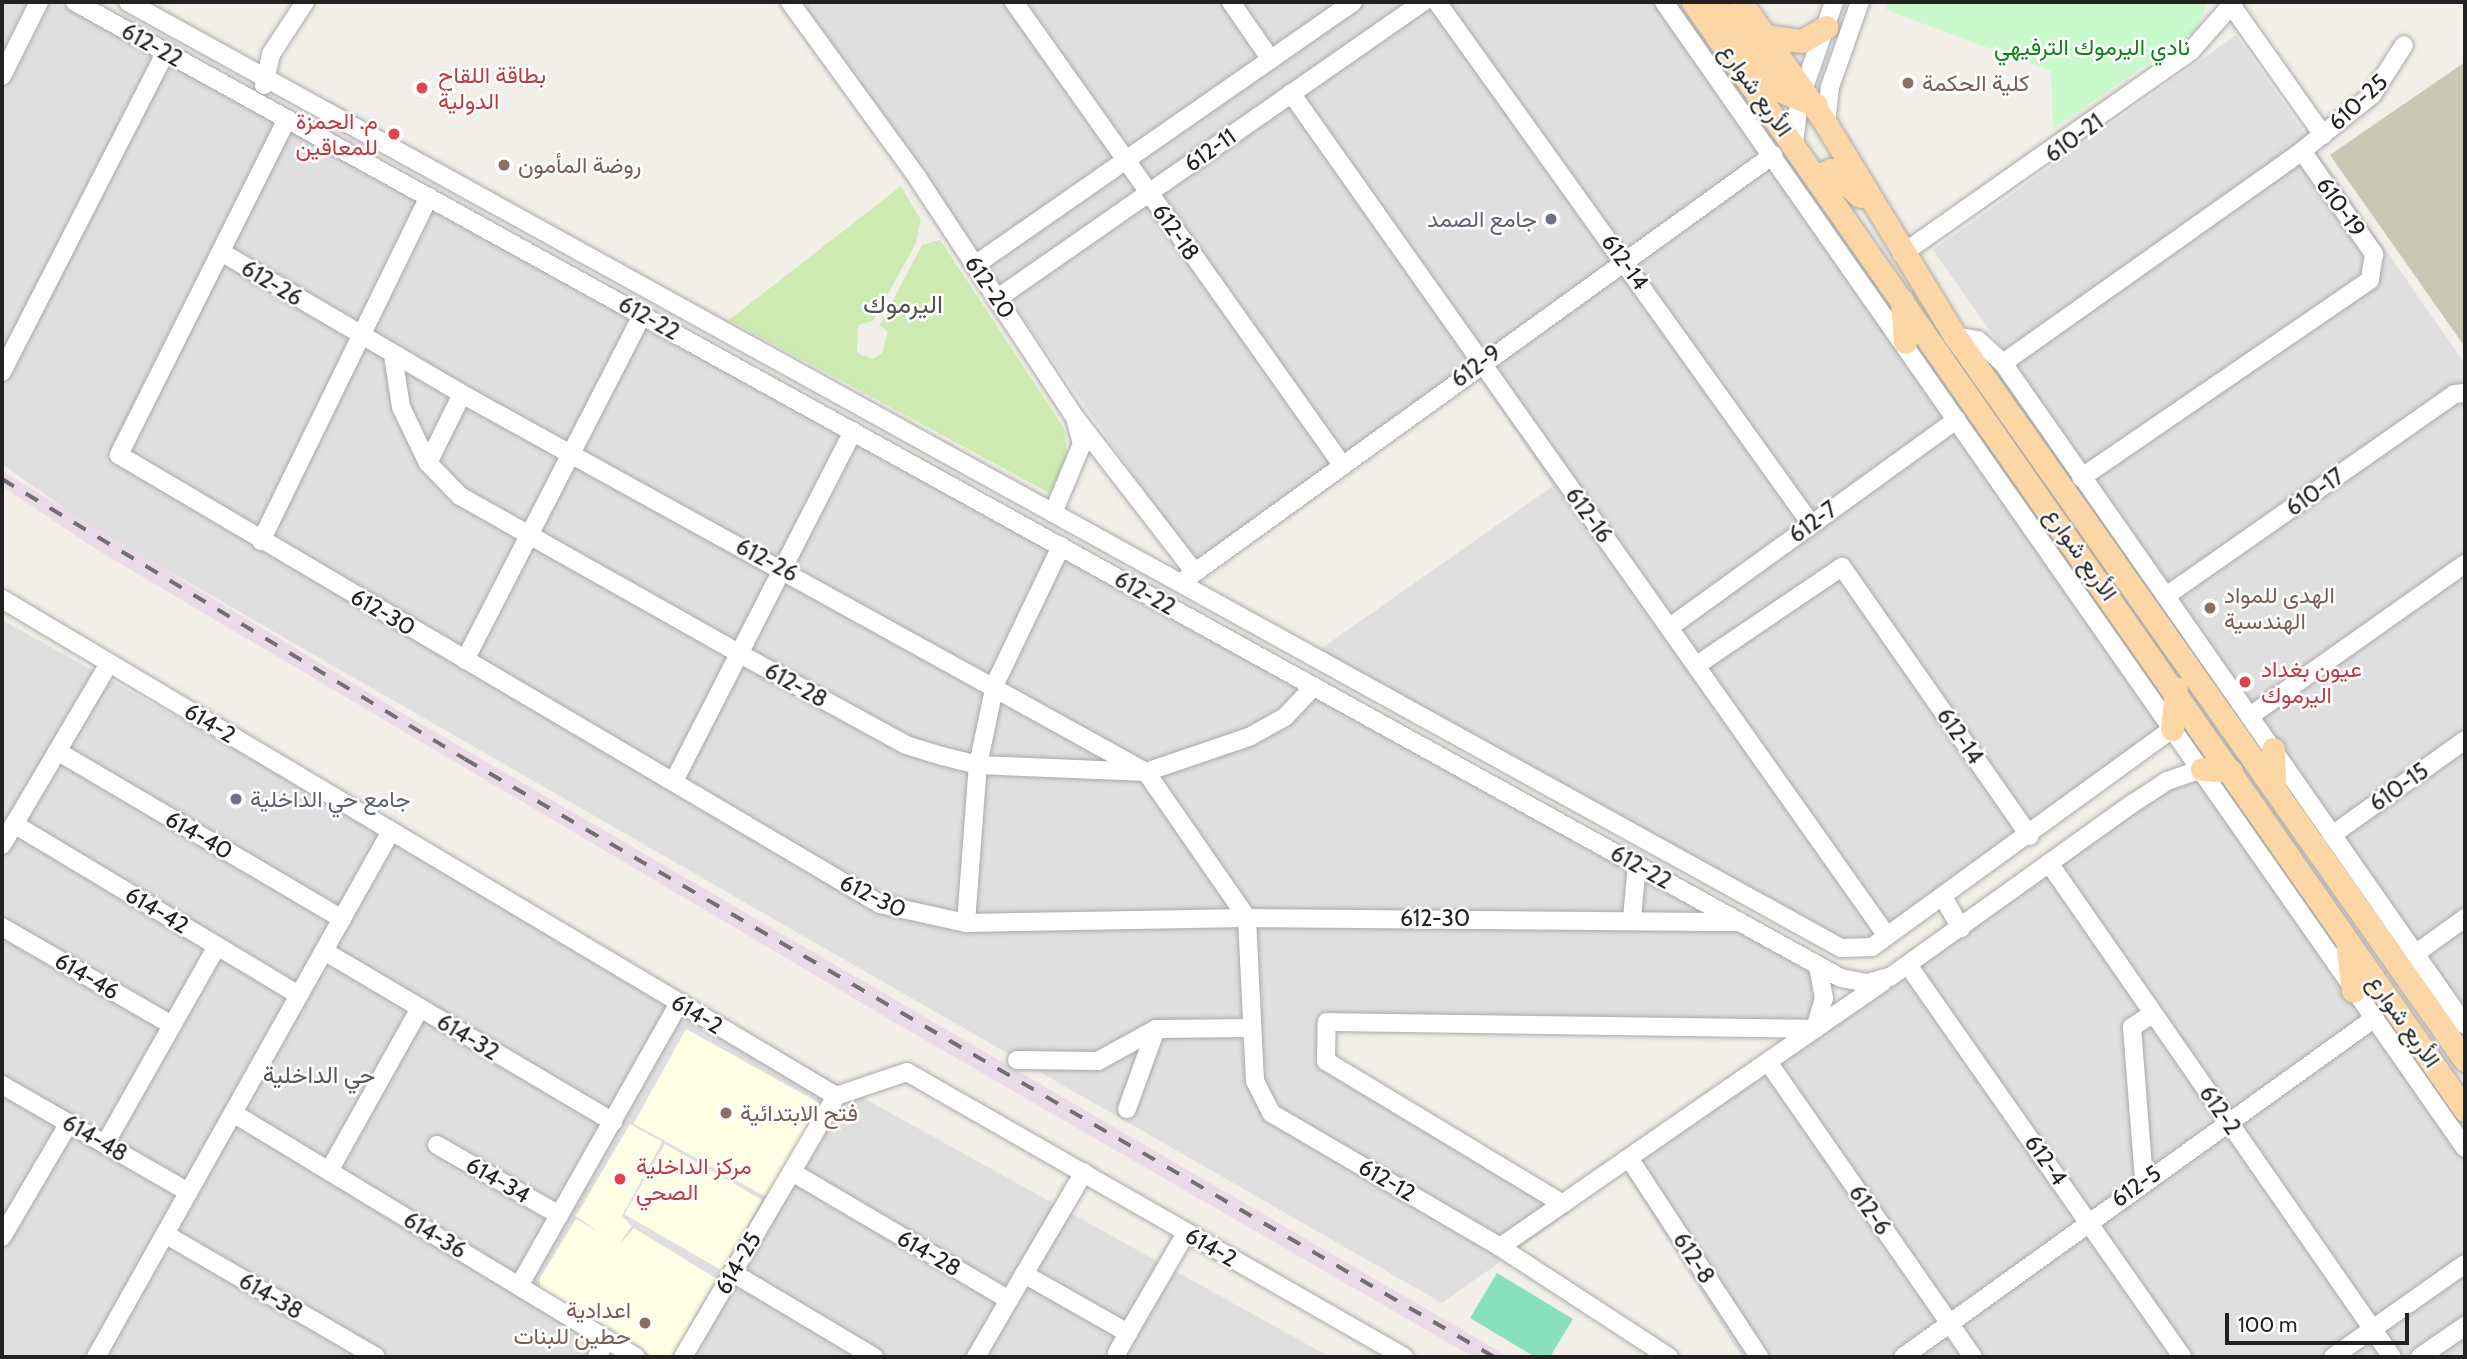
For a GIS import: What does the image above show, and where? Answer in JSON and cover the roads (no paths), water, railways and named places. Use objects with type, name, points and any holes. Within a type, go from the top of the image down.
[{"type":"main road","name":"الأربع شوارع","points":[[1693,2],[2176,688],[2465,1110]]},
{"type":"main road","points":[[1713,2],[1779,76]]},
{"type":"main road","name":"الأربع شوارع","points":[[1741,2],[1765,36],[1779,76],[1814,105],[1902,254],[1955,335],[2274,787],[2321,837],[2329,867],[2453,1019],[2465,1060]]},
{"type":"main road","points":[[1765,36],[1802,41],[1826,27]]},
{"type":"main road","points":[[1815,177],[1831,170],[1850,191],[1870,199]]},
{"type":"main road","points":[[1902,300],[1905,342]]},
{"type":"main road","points":[[2172,729],[2176,688]]},
{"type":"main road","points":[[2273,749],[2274,787]]},
{"type":"main road","points":[[2202,769],[2231,771]]},
{"type":"main road","points":[[2287,849],[2301,851],[2321,837]]},
{"type":"main road","points":[[2308,880],[2316,869],[2329,867]]},
{"type":"main road","points":[[2347,938],[2353,991]]},
{"type":"street","points":[[2,76],[39,2]]},
{"type":"street","name":"612-22","points":[[75,2],[1818,966],[1854,982],[1890,977],[2167,781],[2202,769]]},
{"type":"street","name":"612-22","points":[[128,2],[1053,513],[1188,576],[1242,618],[1835,946],[1860,950],[1887,936],[2030,836],[2172,729]]},
{"type":"street","points":[[255,101],[267,79],[271,54],[304,2]]},
{"type":"street","name":"612-20","points":[[790,2],[998,298],[1074,416],[1188,576]]},
{"type":"street","name":"612-18","points":[[1014,2],[1340,463]]},
{"type":"street","points":[[1231,2],[1270,60]]},
{"type":"street","name":"612-11","points":[[975,265],[1353,2]]},
{"type":"street","name":"612-11","points":[[998,298],[1423,2]]},
{"type":"street","name":"612-14","points":[[1437,2],[1811,524]]},
{"type":"street","points":[[1664,2],[2202,769],[2372,1020],[2465,1148]]},
{"type":"street","points":[[1814,105],[1826,27],[1834,2]]},
{"type":"street","points":[[1794,144],[1860,2]]},
{"type":"street","points":[[2233,4],[2323,135]]},
{"type":"street","name":"610-21","points":[[1902,254],[2192,51],[2233,4]]},
{"type":"street","name":"610-25","points":[[2302,151],[2382,85],[2404,45]]},
{"type":"street","points":[[2,372],[166,52]]},
{"type":"street","name":"612-16","points":[[1291,93],[1887,936]]},
{"type":"street","points":[[221,252],[286,118]]},
{"type":"street","points":[[2003,363],[2302,151]]},
{"type":"street","name":"610-19","points":[[2081,478],[2374,274],[2374,254],[2302,151]]},
{"type":"street","name":"612-9","points":[[1188,576],[1623,258],[1773,155]]},
{"type":"street","points":[[261,541],[365,338],[429,197]]},
{"type":"street","name":"612-26","points":[[221,252],[462,394],[995,684],[1146,772]]},
{"type":"street","name":"612-30","points":[[221,252],[120,455],[261,541],[880,904],[966,923],[1247,918],[1632,918],[1741,922]]},
{"type":"street","points":[[466,660],[642,315]]},
{"type":"street","points":[[1955,335],[1978,340],[2003,363],[2273,749],[2321,837],[2415,954],[2453,1019]]},
{"type":"street","points":[[743,370],[755,349]]},
{"type":"street","name":"612-28","points":[[393,355],[401,407],[428,463],[460,496],[530,538],[906,745],[978,765],[1146,772]]},
{"type":"street","name":"610-17","points":[[2166,596],[2454,394],[2465,393]]},
{"type":"street","points":[[428,463],[462,394]]},
{"type":"street","points":[[1053,513],[1082,444],[1074,416]]},
{"type":"street","name":"612-7","points":[[1670,627],[1957,419]]},
{"type":"street","points":[[674,781],[853,431]]},
{"type":"street","points":[[966,923],[978,765],[995,684],[1061,546]]},
{"type":"street","points":[[2250,716],[2465,564]]},
{"type":"street","name":"612-14","points":[[1696,665],[1842,567],[2030,836]]},
{"type":"street","name":"614-2","points":[[2,599],[836,1096],[907,1072],[1404,1357]]},
{"type":"street","points":[[1230,640],[1242,618]]},
{"type":"street","points":[[2,845],[108,663]]},
{"type":"street","points":[[1247,918],[1146,772],[1249,737],[1285,717],[1314,686]]},
{"type":"street","name":"610-15","points":[[2321,837],[2465,740]]},
{"type":"street","name":"614-40","points":[[57,751],[342,919]]},
{"type":"street","name":"614-42","points":[[14,824],[299,995]]},
{"type":"street","points":[[102,1355],[188,1192],[391,831]]},
{"type":"street","name":"612-2","points":[[2049,863],[2392,1357]]},
{"type":"street","points":[[1632,918],[1637,864]]},
{"type":"street","points":[[1943,897],[1961,928]]},
{"type":"street","name":"612-12","points":[[1247,918],[1255,1081],[1271,1113],[1500,1247],[1669,1357]]},
{"type":"street","points":[[2415,954],[2465,918]]},
{"type":"street","name":"614-46","points":[[2,927],[172,1025]]},
{"type":"street","points":[[105,1144],[217,946]]},
{"type":"street","name":"614-32","points":[[324,951],[612,1122]]},
{"type":"street","name":"612-4","points":[[1908,965],[2089,1220],[2182,1357]]},
{"type":"street","points":[[1815,1028],[1824,998],[1818,966]]},
{"type":"street","points":[[1500,1247],[1890,977]]},
{"type":"street","points":[[519,1286],[679,1003]]},
{"type":"street","points":[[329,1171],[420,1008]]},
{"type":"street","points":[[2144,1180],[2132,1027],[2153,1014]]},
{"type":"street","name":"612-5","points":[[1903,1357],[2144,1180],[2372,1020]]},
{"type":"street","points":[[1563,1204],[1326,1061],[1328,1022],[1815,1028]]},
{"type":"street","points":[[1017,1060],[1098,1061],[1156,1029],[1252,1028]]},
{"type":"street","points":[[1127,1109],[1156,1029]]},
{"type":"street","name":"612-6","points":[[1768,1062],[1973,1357]]},
{"type":"street","name":"614-48","points":[[2,1085],[188,1192]]},
{"type":"street","name":"614-25","points":[[683,1357],[836,1096]]},
{"type":"street","name":"614-36","points":[[233,1113],[636,1357]]},
{"type":"street","points":[[2,1237],[69,1124]]},
{"type":"street","name":"614-34","points":[[437,1144],[559,1215]]},
{"type":"street","name":"612-8","points":[[1629,1158],[1759,1357]]},
{"type":"street","name":"614-28","points":[[792,1172],[1009,1300]]},
{"type":"street","points":[[976,1357],[1084,1172]]},
{"type":"street","points":[[1119,1356],[1128,1334],[1186,1233]]},
{"type":"street","name":"614-38","points":[[165,1234],[376,1357]]},
{"type":"street","points":[[2333,1357],[2465,1264]]},
{"type":"street","points":[[733,1273],[874,1357]]},
{"type":"street","points":[[1024,1274],[1128,1334]]},
{"type":"street","points":[[2420,1357],[2465,1326]]},
{"type":"street","points":[[597,1357],[607,1340]]},
{"type":"railway","points":[[2,479],[465,759],[1494,1357]]},
{"type":"place","name":"كلية الحكمة","points":[[1908,83]]},
{"type":"place","name":"بطاقة اللقاح الدولية","points":[[422,88]]},
{"type":"place","name":"م. الحمزة للمعاقين","points":[[394,134]]},
{"type":"place","name":"روضة المأمون","points":[[504,165]]},
{"type":"place","name":"جامع الصمد","points":[[1551,219]]},
{"type":"place","name":"الهدى للمواد الهندسية","points":[[2210,608]]},
{"type":"place","name":"عيون بغداد اليرموك","points":[[2245,682]]},
{"type":"place","name":"جامع حي الداخلية","points":[[236,799]]},
{"type":"place","name":"فتح الابتدائية","points":[[726,1113]]},
{"type":"place","name":"مركز الداخلية الصحي","points":[[620,1179]]},
{"type":"place","name":"اعدادية حطين للبنات","points":[[645,1323]]},
{"type":"district","name":"اليرموك","points":[[903,305]]},
{"type":"district","name":"حي الداخلية","points":[[319,1075]]},
{"type":"park label","name":"نادي اليرموك الترفيهي","points":[[2092,47]]}]
